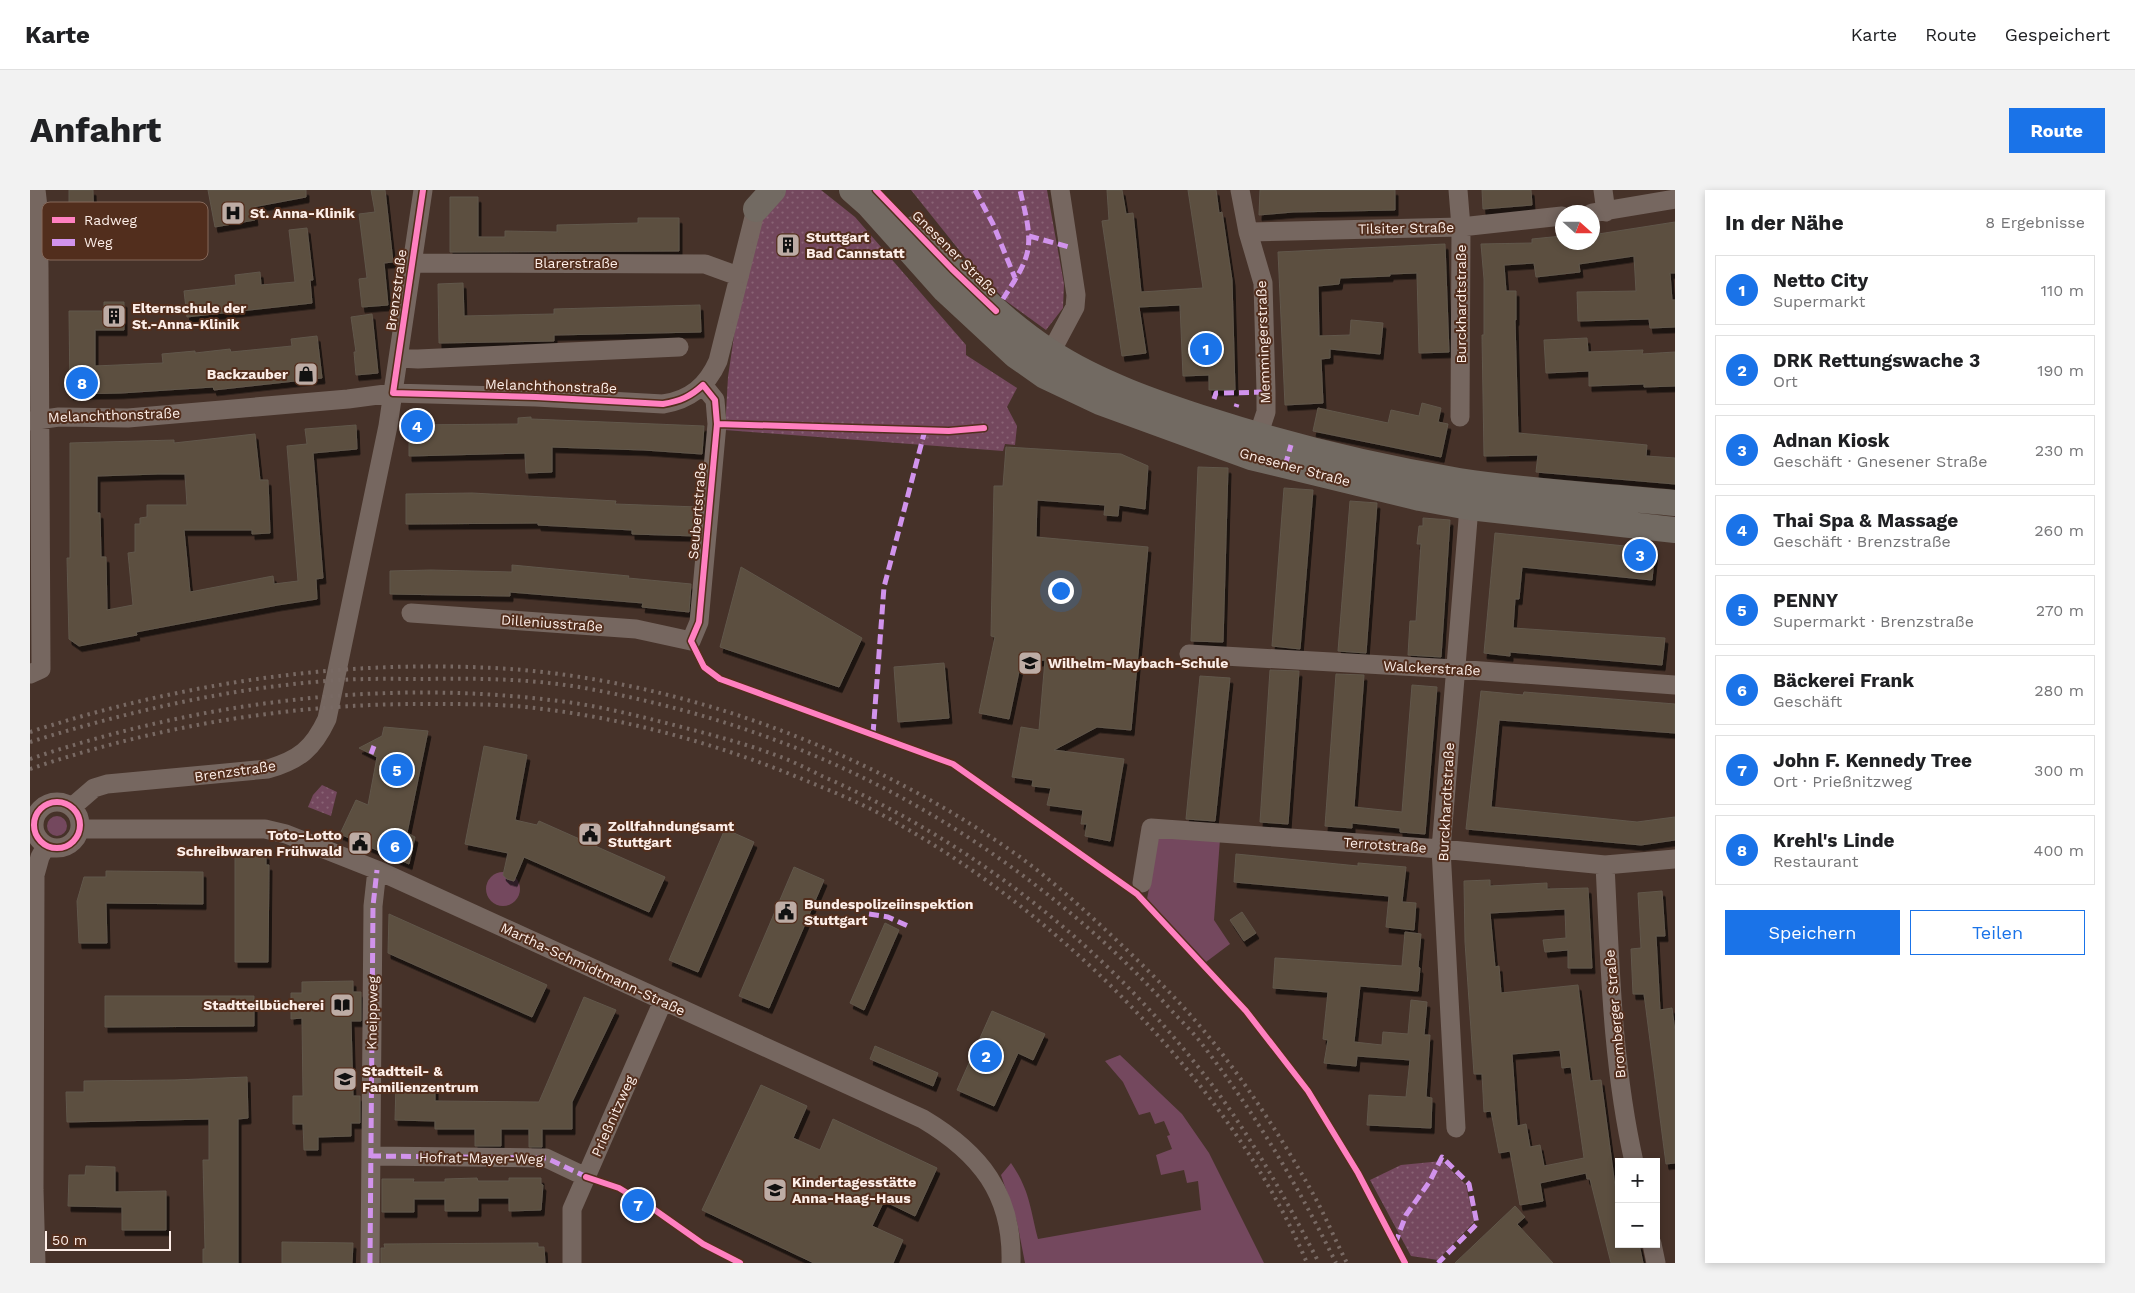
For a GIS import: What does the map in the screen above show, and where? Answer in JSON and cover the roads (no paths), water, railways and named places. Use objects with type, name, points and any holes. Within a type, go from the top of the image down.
[{"type":"main road","name":"Gnesener Straße","points":[[871,190],[996,311],[1050,352],[1112,384],[1167,407],[1258,436],[1391,469],[1460,481],[1675,503]]},
{"type":"main road","name":"Gnesener Straße","points":[[871,190],[868,205],[945,290],[1015,355],[1045,376],[1118,409],[1251,457],[1420,498],[1469,507],[1675,530]]},
{"type":"street","points":[[30,674],[41,669],[34,420],[39,278],[36,190]]},
{"type":"street","name":"Brenzstraße","points":[[72,806],[94,788],[107,784],[268,769],[287,763],[305,752],[319,735],[327,719],[341,655],[393,393],[422,190]]},
{"type":"street","points":[[1050,352],[1075,307],[1076,295],[1060,190]]},
{"type":"street","name":"Memmingerstraße","points":[[1240,190],[1248,232],[1263,283],[1266,412],[1258,436]]},
{"type":"street","name":"Burckhardtstraße","points":[[1458,190],[1461,227],[1460,418]]},
{"type":"street","points":[[1600,206],[1603,190]]},
{"type":"street","points":[[703,386],[713,374],[718,361],[721,270],[762,196]]},
{"type":"street","points":[[1600,212],[1675,199]]},
{"type":"street","name":"Tilsiter Straße","points":[[1248,232],[1461,227],[1555,217]]},
{"type":"street","name":"Blarerstraße","points":[[412,262],[721,270]]},
{"type":"street","name":"Melanchthonstraße","points":[[399,358],[413,360],[679,347]]},
{"type":"street","name":"Melanchthonstraße","points":[[34,420],[128,418],[348,399],[393,393],[536,397],[663,404],[678,402],[692,395],[703,386]]},
{"type":"street","name":"Seubertstraße","points":[[691,641],[699,622],[717,424],[714,400],[703,386]]},
{"type":"street","name":"Burckhardtstraße","points":[[1456,1128],[1442,849],[1469,507]]},
{"type":"street","name":"Dilleniusstraße","points":[[411,613],[636,629],[691,641]]},
{"type":"street","name":"Walckerstraße","points":[[1189,654],[1675,685]]},
{"type":"street","points":[[51,802],[62,802],[72,806],[80,820],[80,829],[75,841],[65,848],[58,849],[46,846],[37,838],[32,819],[40,809],[51,802]]},
{"type":"street","name":"Terrotstraße","points":[[1142,883],[1151,828],[1442,849],[1605,865],[1675,859]]},
{"type":"street","name":"Martha-Schmidtmann-Straße","points":[[80,829],[265,829],[286,834],[377,870],[923,1119],[954,1139],[977,1160],[996,1189],[1004,1208],[1009,1228],[1011,1263]]},
{"type":"street","points":[[36,1263],[34,1190],[35,875],[46,846]]},
{"type":"street","name":"Bromberger Straße","points":[[1605,865],[1611,998],[1626,1128],[1633,1158]]},
{"type":"street","name":"Kneippweg","points":[[370,1263],[374,906],[377,870]]},
{"type":"street","name":"Prießnitzweg","points":[[572,1263],[572,1208],[663,1001]]},
{"type":"street","name":"Hofrat-Mayer-Weg","points":[[371,1156],[546,1158],[586,1177]]},
{"type":"street","points":[[1653,1248],[1656,1263]]},
{"type":"railway","points":[[30,732],[88,714],[207,687],[328,671],[388,667],[449,666],[510,669],[577,677],[645,689],[712,707],[778,729],[842,756],[904,786],[964,820],[1020,857],[1048,879],[1114,938],[1182,1006],[1213,1042],[1240,1078],[1266,1115],[1301,1173],[1347,1263]]},
{"type":"railway","points":[[30,742],[103,721],[213,696],[288,685],[339,680],[377,679],[489,679],[530,681],[570,686],[651,702],[710,718],[768,737],[878,785],[931,814],[983,847],[1034,884],[1106,944],[1191,1031],[1240,1096],[1275,1150],[1336,1263]]},
{"type":"railway","points":[[30,759],[157,723],[221,710],[287,701],[419,692],[485,694],[581,704],[626,713],[696,731],[779,756],[877,802],[929,831],[980,863],[1029,899],[1075,937],[1119,978],[1199,1068],[1233,1114],[1278,1187],[1319,1263]]},
{"type":"railway","points":[[30,769],[128,740],[228,720],[329,708],[431,704],[515,706],[590,716],[664,732],[772,767],[867,807],[931,843],[986,880],[1038,920],[1088,964],[1170,1049],[1223,1116],[1269,1187],[1307,1263]]},
{"type":"place","name":"St. Anna-Klinik","points":[[233,213]]},
{"type":"place","name":"Stuttgart Bad Cannstatt","points":[[788,245]]},
{"type":"place","name":"Elternschule der St.-Anna-Klinik","points":[[114,316]]},
{"type":"place","name":"Netto City","points":[[1206,349]]},
{"type":"place","name":"Backzauber","points":[[306,374]]},
{"type":"place","name":"Krehl's Linde","points":[[82,383]]},
{"type":"place","name":"Thai Spa & Massage","points":[[417,426]]},
{"type":"place","name":"Adnan Kiosk","points":[[1640,555]]},
{"type":"place","name":"Wilhelm-Maybach-Schule","points":[[1030,663]]},
{"type":"place","name":"PENNY","points":[[397,770]]},
{"type":"place","name":"Zollfahndungsamt Stuttgart","points":[[590,834]]},
{"type":"place","name":"Toto-Lotto Schreibwaren Frühwald","points":[[360,843]]},
{"type":"place","name":"Bäckerei Frank","points":[[395,846]]},
{"type":"place","name":"Bundespolizeiinspektion Stuttgart","points":[[786,912]]},
{"type":"place","name":"Stadtteilbücherei","points":[[342,1005]]},
{"type":"place","name":"DRK Rettungswache 3","points":[[986,1056]]},
{"type":"place","name":"Stadtteil- & Familienzentrum","points":[[345,1079]]},
{"type":"place","name":"Kindertagesstätte Anna-Haag-Haus","points":[[775,1190]]},
{"type":"place","name":"John F. Kennedy Tree","points":[[638,1205]]}]
